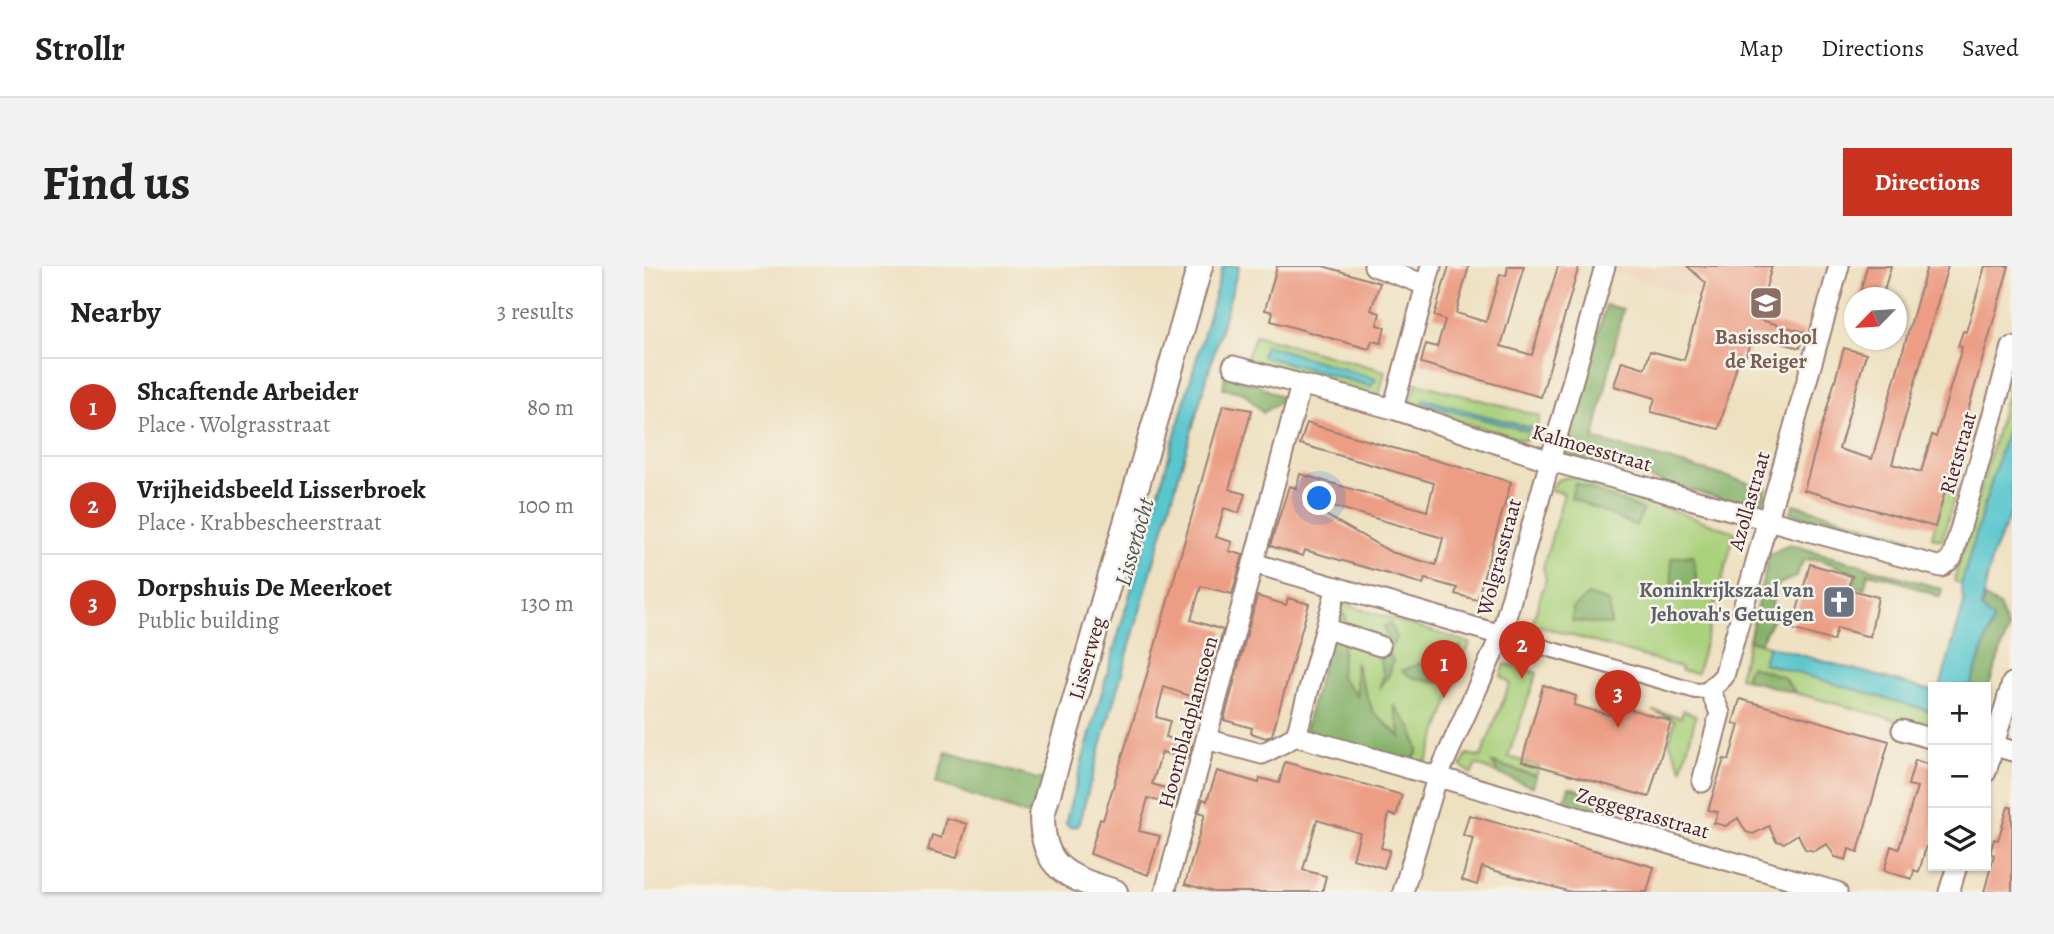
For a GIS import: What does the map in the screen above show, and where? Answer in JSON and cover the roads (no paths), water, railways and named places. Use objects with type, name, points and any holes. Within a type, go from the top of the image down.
[{"type":"street","name":"Lisserweg","points":[[1115,892],[1073,878],[1058,868],[1046,851],[1042,836],[1042,814],[1200,266]]},
{"type":"street","points":[[1374,266],[1426,285]]},
{"type":"street","points":[[1394,410],[1431,266]]},
{"type":"street","name":"Wolgrasstraat","points":[[1403,892],[1437,778],[1501,635],[1605,266]]},
{"type":"street","name":"Azollastraat","points":[[1710,690],[1724,676],[1839,266]]},
{"type":"street","name":"Rietstraat","points":[[1941,567],[1952,558],[2012,347]]},
{"type":"street","name":"Kalmoesstraat","points":[[1233,366],[1394,410],[1550,461],[1941,567]]},
{"type":"street","name":"Hoornbladplantsoen","points":[[1165,892],[1301,385]]},
{"type":"street","points":[[1253,563],[1696,691],[1710,690],[1720,713],[1702,782]]},
{"type":"street","points":[[1337,587],[1296,736],[1437,778]]},
{"type":"street","points":[[1326,629],[1380,646]]},
{"type":"street","points":[[1994,755],[2012,683]]},
{"type":"street","points":[[1902,730],[1928,738]]},
{"type":"street","name":"Hoornbladplantsoen","points":[[1217,742],[1262,754],[1296,736]]},
{"type":"street","name":"Zeggegrasstraat","points":[[1437,778],[1837,892]]},
{"type":"street","points":[[1950,892],[1956,871]]},
{"type":"water","points":[[1223,266],[1239,266],[1078,826],[1069,827],[1066,824],[1068,812]]},
{"type":"water","points":[[1265,345],[1376,379],[1371,386],[1262,356]]},
{"type":"water","points":[[1424,399],[1531,428],[1528,431],[1422,403]]},
{"type":"water","points":[[2012,412],[2012,510],[1992,556],[1981,608],[1993,620],[1972,682],[1941,682],[1964,604],[1961,585]]},
{"type":"water","points":[[1768,646],[1928,690],[1928,711],[1763,663]]},
{"type":"place","name":"Basisschool de Reiger","points":[[1766,303]]},
{"type":"place","name":"Koninkrijkszaal van Jehovah's Getuigen","points":[[1839,602]]},
{"type":"place","name":"Vrijheidsbeeld Lisserbroek","points":[[1522,679]]},
{"type":"place","name":"Shcaftende Arbeider","points":[[1444,698]]},
{"type":"place","name":"Dorpshuis De Meerkoet","points":[[1618,728]]},
{"type":"water label","name":"Lissertocht","points":[[1134,542]]}]
